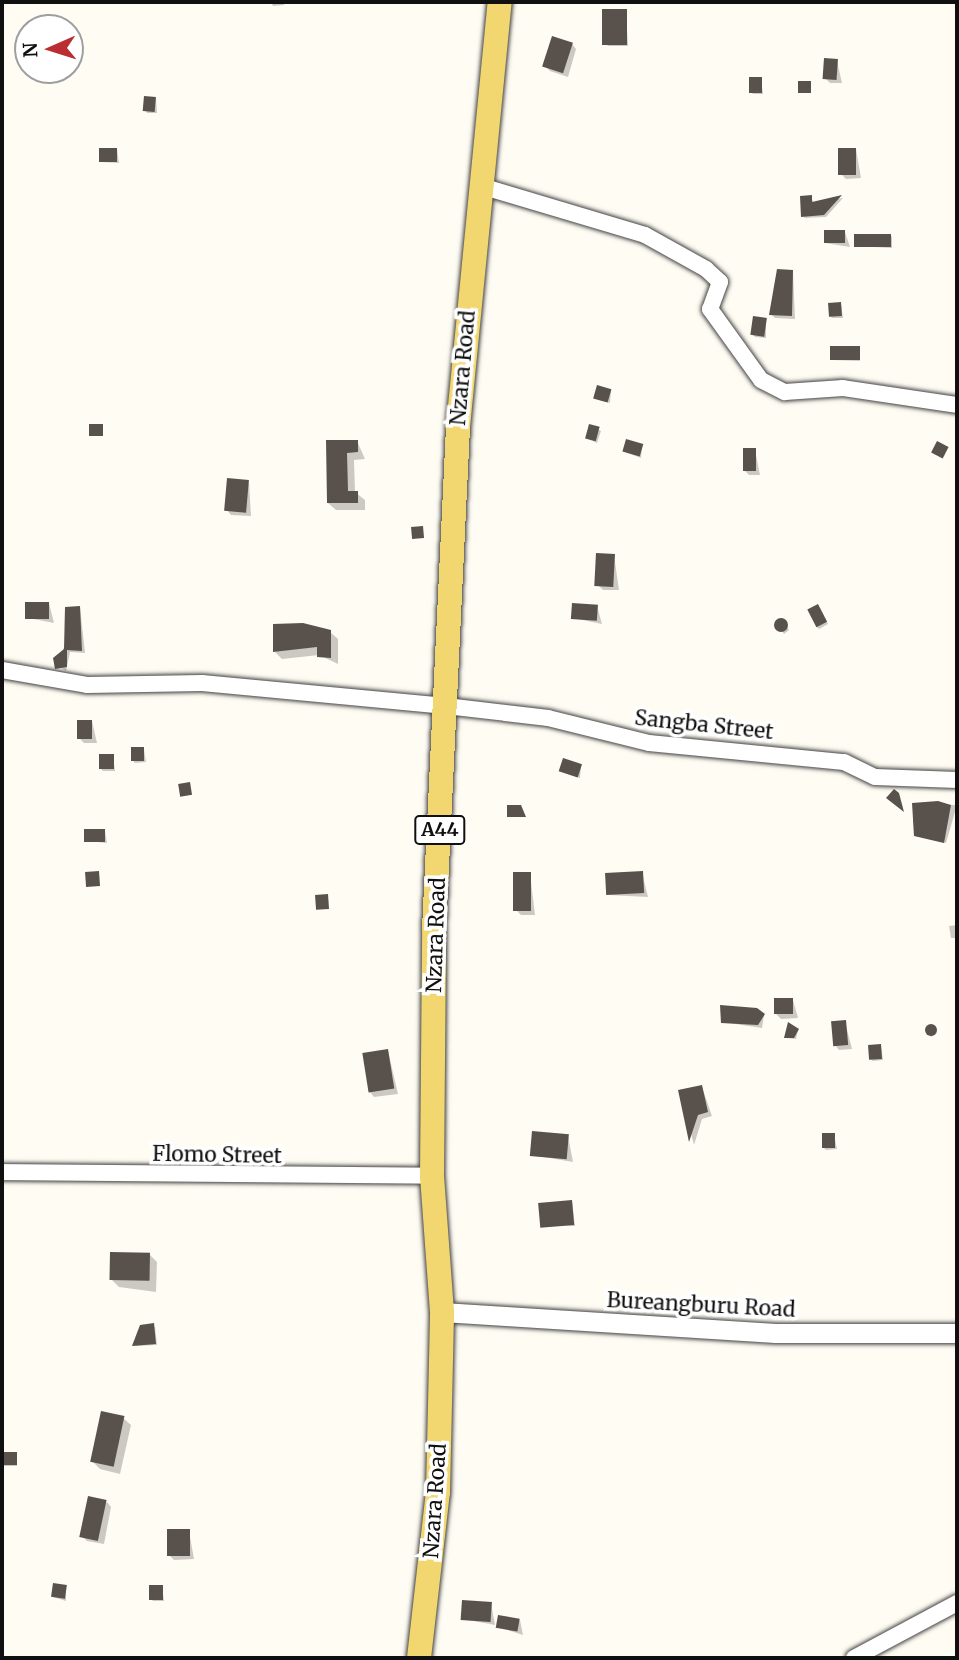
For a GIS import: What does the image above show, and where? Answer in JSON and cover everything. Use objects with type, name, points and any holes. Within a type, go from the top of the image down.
[{"type":"main road","name":"Nzara Road","points":[[419,1658],[438,1492],[442,1312],[432,1176],[434,929],[458,426],[500,2]]},
{"type":"street","points":[[481,186],[645,235],[706,269],[720,282],[710,309],[761,380],[785,392],[844,388],[957,405]]},
{"type":"street","name":"Sangba Street","points":[[2,670],[63,683],[202,683],[446,706],[548,718],[649,743],[844,762],[875,778],[957,780]]},
{"type":"street","name":"Flomo Street","points":[[2,1172],[432,1176]]},
{"type":"street","name":"Bureangburu Road","points":[[442,1312],[775,1333],[957,1333]]},
{"type":"street","points":[[854,1658],[957,1603]]},
{"type":"building","points":[[602,9],[627,9],[627,45],[602,45]]},
{"type":"building","points":[[552,36],[573,43],[563,73],[542,66]]},
{"type":"building","points":[[824,58],[838,59],[837,80],[823,79]]},
{"type":"building","points":[[749,77],[762,77],[762,93],[749,93]]},
{"type":"building","points":[[798,81],[811,81],[811,93],[798,93]]},
{"type":"building","points":[[144,96],[156,97],[155,112],[143,111]]},
{"type":"building","points":[[99,148],[117,148],[117,162],[99,162]]},
{"type":"building","points":[[838,148],[856,148],[856,175],[838,175]]},
{"type":"building","points":[[812,195],[812,202],[842,195],[824,215],[801,217],[800,196]]},
{"type":"building","points":[[824,230],[845,230],[845,243],[824,243]]},
{"type":"building","points":[[854,234],[891,234],[891,247],[854,247]]},
{"type":"building","points":[[777,269],[793,270],[792,316],[769,315]]},
{"type":"building","points":[[841,302],[842,316],[829,317],[828,303]]},
{"type":"building","points":[[753,316],[767,318],[764,337],[750,335]]},
{"type":"building","points":[[830,346],[860,346],[860,360],[830,360]]},
{"type":"building","points":[[597,385],[611,389],[608,403],[593,398]]},
{"type":"building","points":[[89,424],[103,424],[103,436],[89,436]]},
{"type":"building","points":[[589,424],[600,427],[596,441],[585,438]]},
{"type":"building","points":[[626,439],[643,444],[640,456],[622,451]]},
{"type":"building","points":[[326,440],[358,440],[358,452],[347,453],[348,491],[358,491],[358,503],[327,503]]},
{"type":"building","points":[[937,441],[949,447],[943,458],[931,453]]},
{"type":"building","points":[[743,448],[756,448],[756,471],[743,471]]},
{"type":"building","points":[[227,478],[249,480],[246,513],[224,511]]},
{"type":"building","points":[[423,526],[424,538],[412,539],[411,527]]},
{"type":"building","points":[[596,553],[615,554],[613,587],[594,586]]},
{"type":"building","points":[[25,602],[49,602],[49,619],[25,619]]},
{"type":"building","points":[[572,603],[598,605],[597,621],[571,619]]},
{"type":"building","points":[[818,604],[827,622],[816,627],[807,609]]},
{"type":"building","points":[[80,606],[82,651],[67,650],[67,667],[55,669],[53,658],[64,649],[65,607]]},
{"type":"building","points":[[778,618],[784,618],[788,625],[784,632],[778,632],[774,628],[774,622]]},
{"type":"building","points":[[303,623],[331,630],[331,658],[317,657],[317,647],[273,652],[273,624]]},
{"type":"building","points":[[77,720],[92,720],[92,739],[77,739]]},
{"type":"building","points":[[131,747],[144,747],[144,761],[131,761]]},
{"type":"building","points":[[99,754],[114,754],[114,769],[99,769]]},
{"type":"building","points":[[563,758],[582,764],[578,777],[559,771]]},
{"type":"building","points":[[190,782],[192,795],[180,797],[178,784]]},
{"type":"building","points":[[894,789],[899,793],[904,812],[886,798]]},
{"type":"building","points":[[938,801],[951,805],[944,843],[914,836],[912,803]]},
{"type":"building","points":[[507,805],[521,805],[526,817],[507,817]]},
{"type":"building","points":[[84,829],[105,829],[105,842],[84,842]]},
{"type":"building","points":[[99,871],[100,886],[86,887],[85,872]]},
{"type":"building","points":[[643,871],[644,893],[606,895],[605,873]]},
{"type":"building","points":[[513,872],[531,872],[531,911],[513,911]]},
{"type":"building","points":[[328,894],[329,909],[316,910],[315,895]]},
{"type":"building","points":[[774,998],[793,998],[793,1014],[774,1014]]},
{"type":"building","points":[[720,1005],[757,1008],[765,1014],[758,1025],[721,1023]]},
{"type":"building","points":[[846,1020],[848,1045],[833,1046],[831,1021]]},
{"type":"building","points":[[788,1022],[799,1029],[794,1038],[784,1038]]},
{"type":"building","points":[[931,1024],[937,1030],[931,1036],[925,1030]]},
{"type":"building","points":[[881,1044],[882,1059],[869,1060],[868,1045]]},
{"type":"building","points":[[388,1049],[394,1089],[369,1093],[362,1053]]},
{"type":"building","points":[[702,1085],[708,1112],[698,1115],[689,1142],[678,1090]]},
{"type":"building","points":[[532,1131],[569,1134],[567,1159],[530,1156]]},
{"type":"building","points":[[822,1133],[835,1133],[835,1148],[822,1148]]},
{"type":"building","points":[[572,1200],[574,1225],[540,1228],[538,1203]]},
{"type":"building","points":[[110,1252],[150,1253],[150,1281],[110,1280]]},
{"type":"building","points":[[154,1323],[156,1344],[132,1346],[140,1325]]},
{"type":"building","points":[[101,1411],[124,1416],[114,1467],[90,1462]]},
{"type":"building","points":[[2,1452],[17,1452],[17,1465],[2,1465]]},
{"type":"building","points":[[88,1496],[107,1500],[98,1541],[79,1537]]},
{"type":"building","points":[[167,1529],[190,1529],[190,1556],[167,1556]]},
{"type":"building","points":[[53,1583],[67,1585],[65,1599],[51,1597]]},
{"type":"building","points":[[149,1585],[163,1585],[163,1600],[149,1600]]},
{"type":"building","points":[[462,1600],[492,1602],[491,1622],[461,1620]]},
{"type":"building","points":[[498,1615],[520,1619],[517,1632],[496,1628]]}]
